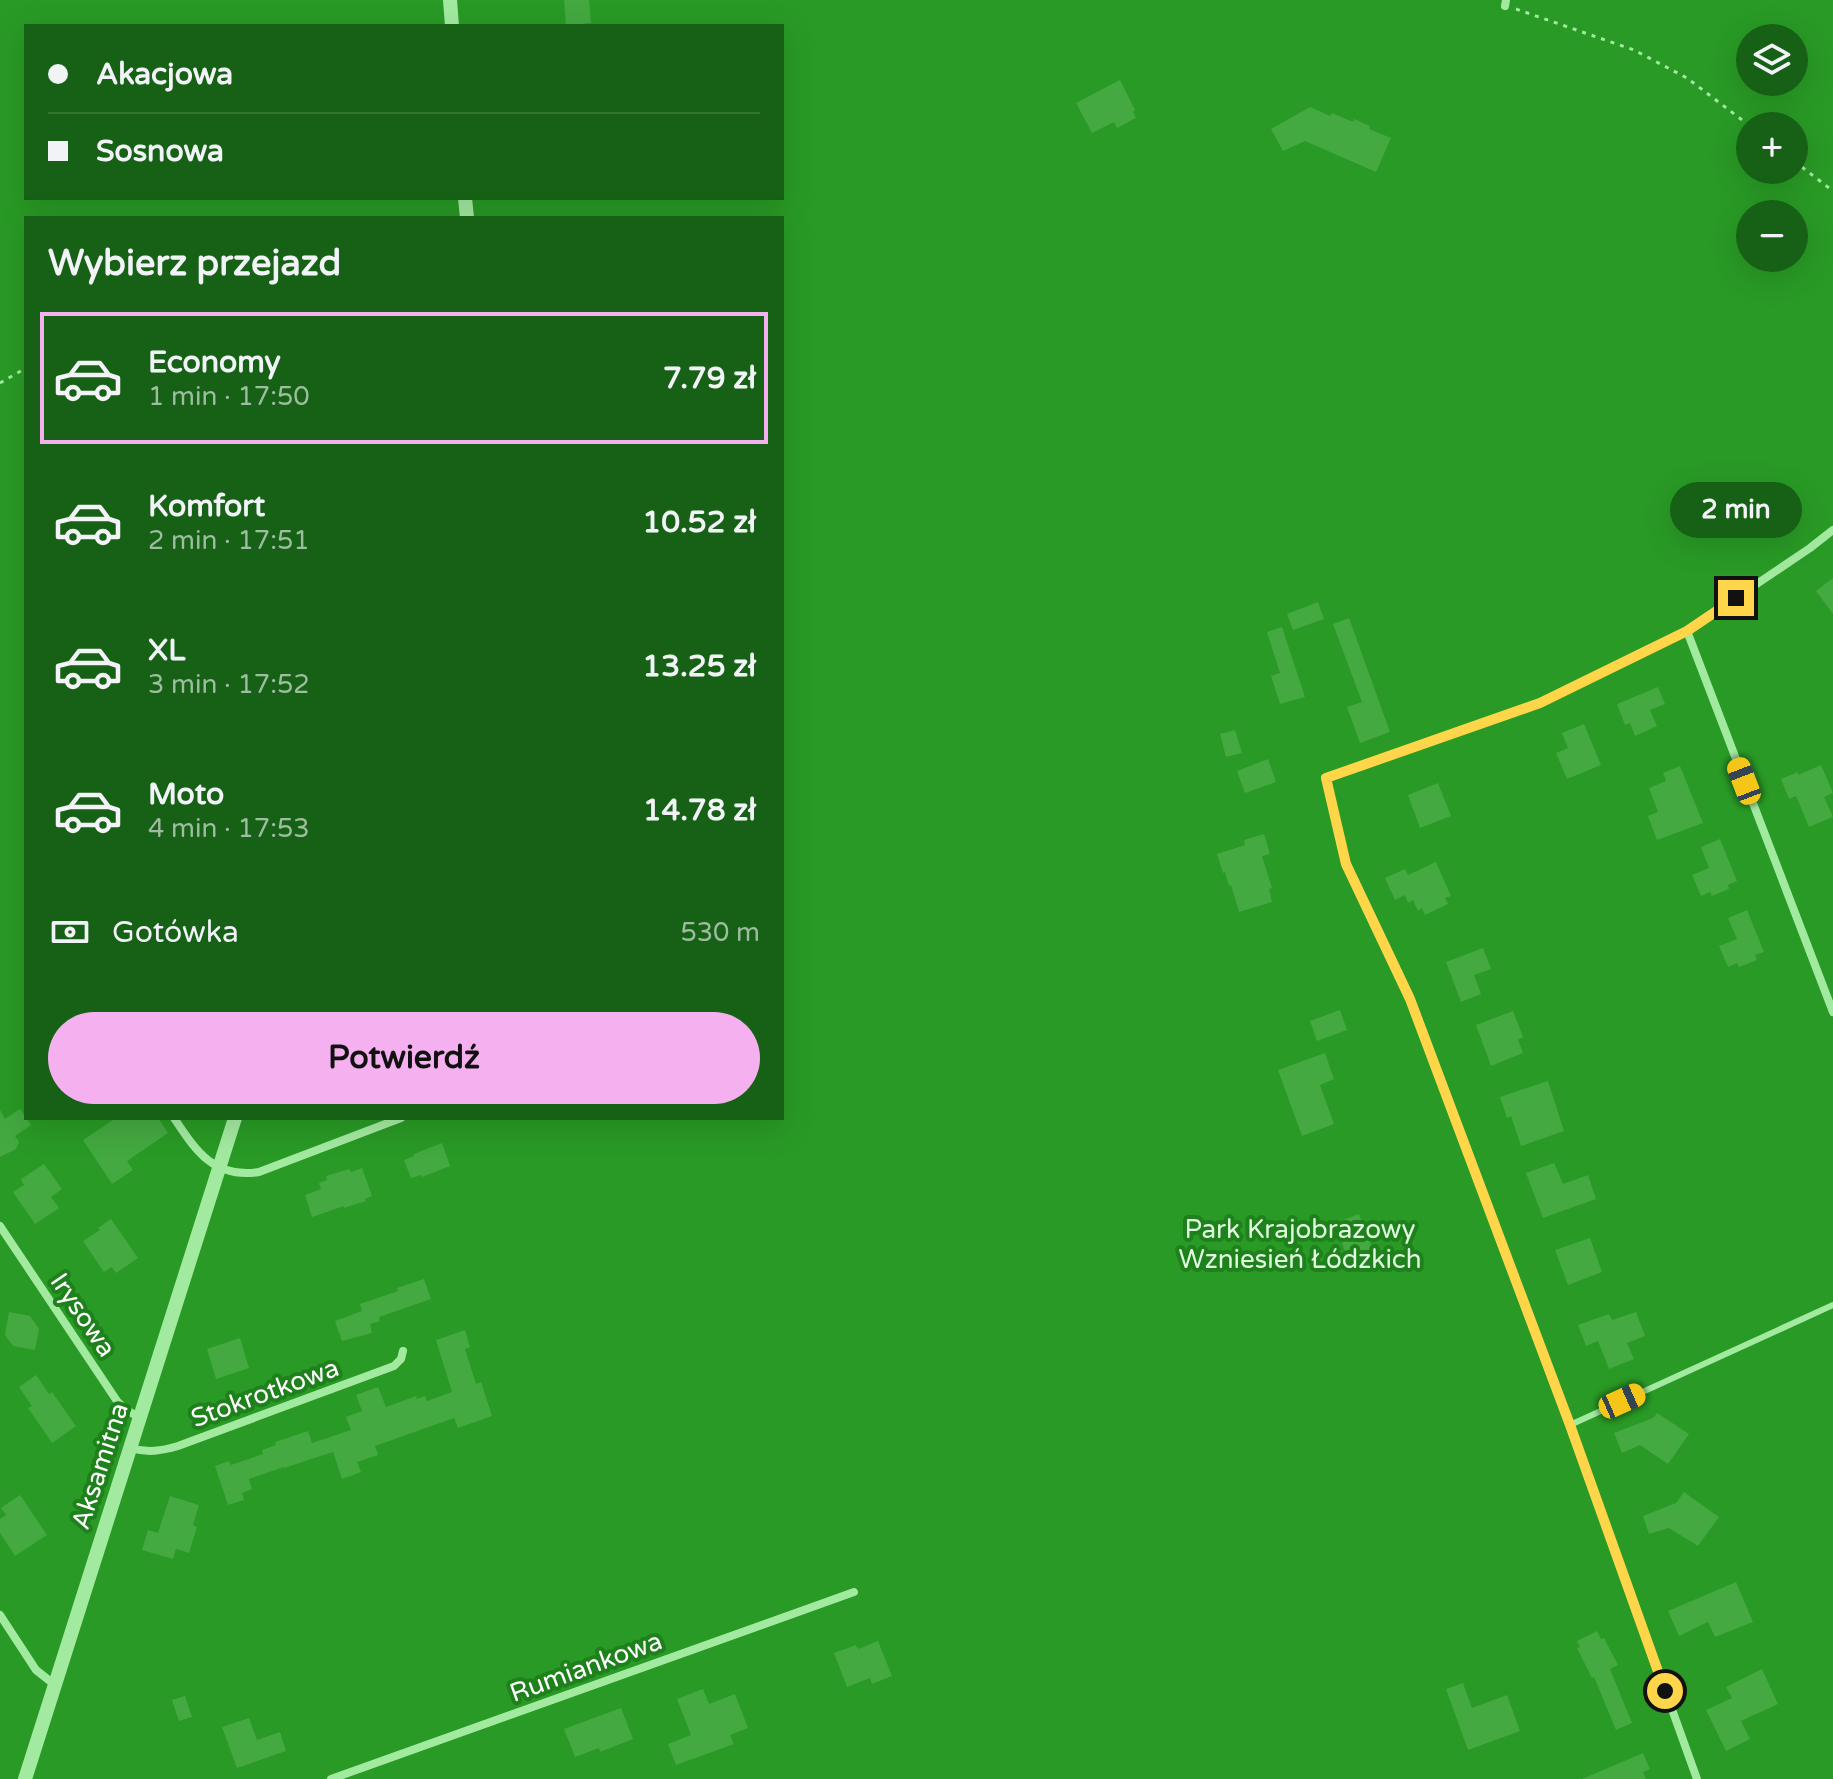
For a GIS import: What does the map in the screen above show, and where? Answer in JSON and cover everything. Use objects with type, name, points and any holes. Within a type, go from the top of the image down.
[{"type":"street","points":[[450,0],[452,24]]},
{"type":"street","points":[[1697,1779],[1570,1425],[1410,999],[1346,864],[1326,778],[1540,703],[1687,631],[1833,530]]},
{"type":"street","points":[[1687,631],[1833,1012]]},
{"type":"street","points":[[175,1120],[200,1155],[219,1168],[237,1173],[259,1172],[396,1120]]},
{"type":"street","name":"Aksamitna","points":[[25,1779],[234,1120]]},
{"type":"street","name":"Irysowa","points":[[0,1226],[117,1401],[140,1418]]},
{"type":"street","name":"Stokrotkowa","points":[[130,1448],[148,1452],[178,1446],[394,1366],[401,1359],[403,1351]]},
{"type":"street","name":"Rumiankowa","points":[[331,1779],[854,1592]]},
{"type":"street","points":[[0,1615],[36,1670],[55,1685]]},
{"type":"lane","points":[[1570,1425],[1833,1305]]},
{"type":"path","points":[[1506,3],[1634,50],[1687,78],[1736,115]]},
{"type":"path","points":[[1808,172],[1833,191]]},
{"type":"path","points":[[0,383],[24,369]]},
{"type":"green space","name":"Park Krajobrazowy Wzniesień Łódzkich","points":[[0,0],[1833,0],[1833,1779],[0,1779]]},
{"type":"building","points":[[564,0],[589,0],[591,23],[566,24]]},
{"type":"building","points":[[1120,80],[1136,118],[1117,128],[1114,122],[1092,133],[1076,103]]},
{"type":"building","points":[[1310,107],[1330,116],[1332,113],[1353,122],[1354,119],[1391,138],[1376,172],[1305,141],[1283,151],[1271,129]]},
{"type":"building","points":[[1833,578],[1833,614],[1816,591]]},
{"type":"building","points":[[1318,602],[1324,619],[1293,630],[1287,614]]},
{"type":"building","points":[[1349,618],[1390,732],[1360,743],[1347,707],[1362,702],[1333,624]]},
{"type":"building","points":[[1282,627],[1305,697],[1280,704],[1271,676],[1280,673],[1267,632]]},
{"type":"building","points":[[1658,687],[1665,704],[1650,710],[1657,726],[1635,736],[1630,723],[1625,725],[1617,704]]},
{"type":"building","points":[[1584,724],[1601,765],[1567,779],[1556,753],[1568,748],[1562,733]]},
{"type":"building","points":[[1235,730],[1242,753],[1226,757],[1220,734]]},
{"type":"building","points":[[1268,759],[1276,782],[1245,793],[1237,771]]},
{"type":"building","points":[[1821,765],[1833,793],[1824,797],[1833,817],[1809,827],[1796,796],[1789,799],[1781,779]]},
{"type":"building","points":[[1680,766],[1703,823],[1657,840],[1648,816],[1658,812],[1649,788],[1666,781],[1663,773]]},
{"type":"building","points":[[1438,783],[1451,816],[1420,828],[1408,795]]},
{"type":"building","points":[[1264,834],[1270,854],[1262,856],[1272,888],[1269,889],[1272,902],[1239,912],[1217,854],[1245,845],[1244,840]]},
{"type":"building","points":[[1720,839],[1737,881],[1728,885],[1729,889],[1712,896],[1710,892],[1701,896],[1692,875],[1709,868],[1701,847]]},
{"type":"building","points":[[1436,862],[1451,896],[1445,898],[1448,904],[1425,915],[1422,908],[1418,911],[1413,900],[1408,903],[1405,895],[1395,900],[1385,878],[1405,869],[1408,875]]},
{"type":"building","points":[[1747,910],[1764,952],[1755,955],[1757,960],[1739,967],[1737,963],[1728,967],[1719,946],[1737,939],[1728,918]]},
{"type":"building","points":[[1483,948],[1491,969],[1474,975],[1481,994],[1461,1002],[1446,962]]},
{"type":"building","points":[[1340,1010],[1347,1030],[1317,1041],[1310,1021]]},
{"type":"building","points":[[1513,1011],[1523,1037],[1518,1040],[1523,1053],[1491,1066],[1476,1025]]},
{"type":"building","points":[[1325,1053],[1334,1079],[1320,1085],[1334,1124],[1302,1136],[1278,1070]]},
{"type":"building","points":[[1548,1081],[1564,1131],[1521,1146],[1511,1116],[1507,1118],[1500,1097]]},
{"type":"building","points":[[20,1109],[24,1120],[31,1125],[15,1136],[19,1142],[16,1149],[0,1157],[0,1110],[5,1119]]},
{"type":"building","points":[[113,1120],[159,1120],[168,1133],[127,1161],[133,1170],[112,1184],[83,1140]]},
{"type":"building","points":[[442,1143],[450,1166],[411,1178],[404,1160]]},
{"type":"building","points":[[1554,1163],[1563,1184],[1588,1175],[1596,1199],[1543,1218],[1526,1173]]},
{"type":"building","points":[[44,1164],[62,1189],[51,1197],[59,1208],[35,1224],[13,1192],[24,1185],[21,1179]]},
{"type":"building","points":[[362,1168],[372,1196],[366,1201],[312,1217],[305,1195],[321,1189],[319,1183],[327,1180],[326,1176]]},
{"type":"building","points":[[1359,1214],[1376,1256],[1367,1260],[1365,1265],[1350,1266],[1338,1231],[1343,1229],[1340,1221]]},
{"type":"building","points":[[111,1219],[138,1258],[116,1273],[112,1267],[104,1272],[83,1241]]},
{"type":"building","points":[[1590,1238],[1602,1272],[1568,1285],[1555,1250]]},
{"type":"building","points":[[424,1279],[431,1299],[379,1317],[380,1321],[370,1324],[372,1333],[342,1341],[335,1321],[362,1311],[360,1304]]},
{"type":"building","points":[[9,1312],[30,1316],[39,1329],[35,1350],[13,1346],[5,1335]]},
{"type":"building","points":[[1636,1312],[1645,1336],[1627,1343],[1634,1359],[1609,1369],[1598,1341],[1586,1346],[1578,1325],[1609,1314],[1612,1320]]},
{"type":"building","points":[[465,1330],[470,1347],[465,1349],[476,1384],[481,1382],[492,1416],[458,1428],[454,1418],[375,1446],[378,1455],[357,1462],[361,1472],[342,1479],[333,1452],[284,1467],[249,1479],[252,1489],[242,1493],[244,1500],[228,1505],[215,1466],[229,1461],[231,1465],[263,1454],[262,1450],[276,1445],[275,1442],[308,1431],[312,1443],[351,1430],[346,1417],[362,1411],[356,1395],[378,1387],[386,1407],[416,1396],[417,1399],[425,1396],[427,1401],[452,1392],[436,1340]]},
{"type":"building","points":[[240,1338],[249,1368],[216,1379],[207,1349]]},
{"type":"building","points":[[36,1375],[76,1426],[52,1443],[28,1408],[32,1406],[19,1387]]},
{"type":"building","points":[[1657,1413],[1689,1434],[1668,1464],[1640,1445],[1622,1453],[1614,1433],[1653,1418]]},
{"type":"building","points":[[1684,1492],[1719,1517],[1698,1546],[1669,1528],[1649,1534],[1643,1516],[1676,1503]]},
{"type":"building","points":[[20,1495],[47,1535],[15,1556],[0,1533],[0,1519],[6,1515],[1,1508]]},
{"type":"building","points":[[170,1496],[199,1505],[193,1525],[197,1527],[189,1553],[176,1549],[173,1559],[142,1550],[148,1530],[158,1533]]},
{"type":"building","points":[[1736,1582],[1753,1622],[1715,1637],[1708,1622],[1679,1636],[1668,1611]]},
{"type":"building","points":[[1597,1631],[1618,1665],[1610,1669],[1632,1723],[1616,1730],[1594,1677],[1577,1648],[1580,1647],[1577,1641]]},
{"type":"building","points":[[878,1641],[892,1676],[872,1684],[870,1678],[847,1687],[834,1653],[856,1645],[858,1649]]},
{"type":"building","points":[[1762,1669],[1778,1704],[1741,1721],[1750,1739],[1726,1751],[1706,1710],[1732,1698],[1726,1687]]},
{"type":"building","points":[[1463,1683],[1472,1708],[1507,1695],[1520,1731],[1468,1750],[1446,1689]]},
{"type":"building","points":[[703,1689],[709,1704],[735,1694],[748,1728],[730,1735],[734,1744],[676,1765],[668,1744],[691,1735],[677,1699]]},
{"type":"building","points":[[185,1696],[192,1717],[179,1721],[172,1700]]},
{"type":"building","points":[[621,1708],[633,1739],[600,1752],[599,1748],[575,1757],[564,1729]]},
{"type":"building","points":[[249,1718],[257,1740],[280,1732],[286,1751],[237,1768],[222,1727]]},
{"type":"building","points":[[1643,1753],[1650,1769],[1643,1772],[1646,1779],[1582,1779]]},
{"type":"route","points":[[1665,1691],[1570,1425],[1410,999],[1346,864],[1326,778],[1540,703],[1687,631],[1736,598]]}]
